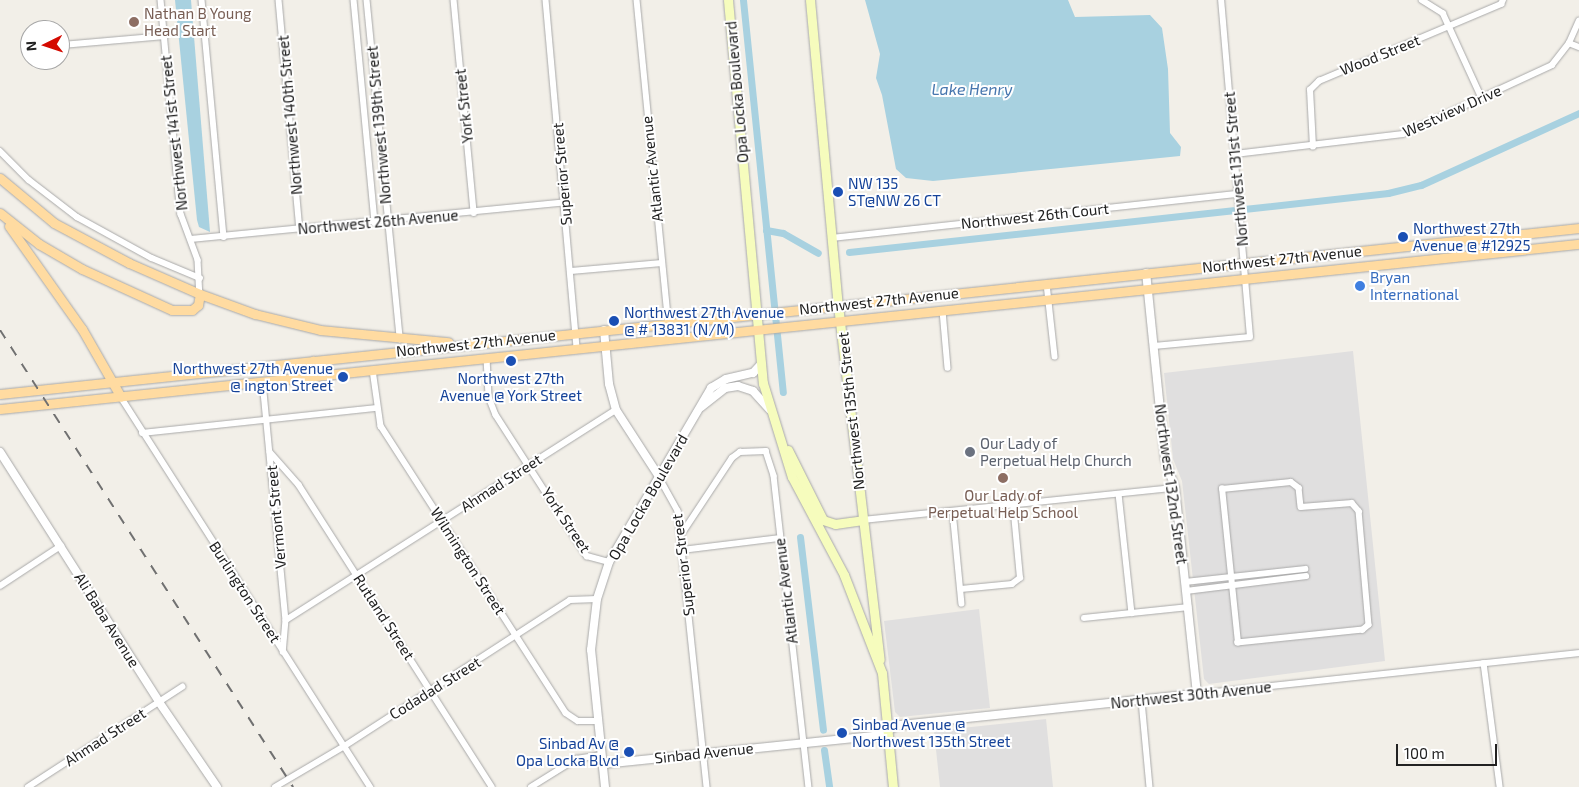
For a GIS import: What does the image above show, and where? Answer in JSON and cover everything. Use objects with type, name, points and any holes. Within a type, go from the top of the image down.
[{"type":"main road","name":"Opa Locka Boulevard","points":[[728,0],[761,313],[761,364],[770,410],[778,436],[806,507],[844,575],[882,673],[886,730]]},
{"type":"main road","name":"Northwest 135th Street","points":[[810,0],[838,305],[882,673]]},
{"type":"main road","points":[[0,178],[54,223],[130,263],[200,294],[255,314],[320,330],[460,345]]},
{"type":"main road","points":[[0,214],[39,244],[82,269],[172,310],[192,310],[198,305],[200,294]]},
{"type":"main road","points":[[0,214],[52,284],[121,397]]},
{"type":"main road","name":"Northwest 27th Avenue","points":[[0,394],[1579,228]]},
{"type":"main road","name":"Northwest 27th Avenue","points":[[0,409],[1579,244]]},
{"type":"main road","points":[[320,376],[325,367],[338,358]]},
{"type":"main road","points":[[291,379],[310,368],[313,360]]},
{"type":"main road","points":[[778,436],[784,441],[806,490],[823,520],[835,524],[863,520]]},
{"type":"main road","points":[[886,730],[893,787]]},
{"type":"street","name":"Northwest 141st Street","points":[[161,0],[181,214],[191,240],[200,278],[200,294]]},
{"type":"street","points":[[202,0],[224,237]]},
{"type":"street","name":"Northwest 140th Street","points":[[279,0],[300,229]]},
{"type":"street","name":"Northwest 139th Street","points":[[354,0],[375,223]]},
{"type":"street","name":"Northwest 139th Street","points":[[367,0],[400,340]]},
{"type":"street","name":"York Street","points":[[454,0],[474,213]]},
{"type":"street","name":"Superior Street","points":[[546,0],[577,348]]},
{"type":"street","name":"Atlantic Avenue","points":[[637,0],[670,338]]},
{"type":"street","name":"Northwest 131st Street","points":[[1154,346],[1250,337],[1221,0]]},
{"type":"street","points":[[1422,0],[1440,10],[1450,26],[1482,98]]},
{"type":"street","name":"Wood Street","points":[[1313,147],[1310,90],[1319,82],[1501,4],[1503,0]]},
{"type":"street","name":"Westview Drive","points":[[1235,154],[1313,147],[1403,134],[1552,65],[1569,43],[1578,28],[1579,20]]},
{"type":"street","points":[[70,43],[165,36]]},
{"type":"street","points":[[1569,43],[1579,47]]},
{"type":"street","points":[[362,89],[376,88]]},
{"type":"street","points":[[0,151],[29,180],[77,217],[152,258],[200,278]]},
{"type":"street","name":"Northwest 26th Court","points":[[832,238],[1238,194]]},
{"type":"street","name":"Northwest 26th Avenue","points":[[191,240],[388,222],[565,202]]},
{"type":"street","points":[[571,271],[662,263]]},
{"type":"street","name":"Northwest 132nd Street","points":[[1146,273],[1165,459],[1175,488],[1197,694]]},
{"type":"street","points":[[1047,284],[1055,356]]},
{"type":"street","points":[[943,311],[948,368]]},
{"type":"street","name":"Superior Street","points":[[604,330],[609,384],[616,410],[678,510],[707,787]]},
{"type":"street","name":"York Street","points":[[487,358],[493,408],[587,556],[609,562]]},
{"type":"street","name":"Opa Locka Boulevard","points":[[605,787],[591,650],[597,599],[609,562],[705,396],[718,383],[753,373],[761,364]]},
{"type":"street","name":"Wilmington Street","points":[[373,370],[381,426],[442,521],[568,716],[578,721],[598,720]]},
{"type":"street","name":"Vermont Street","points":[[263,382],[286,620],[283,652]]},
{"type":"street","points":[[698,410],[726,388],[738,386],[753,390],[770,410]]},
{"type":"street","name":"Burlington Street","points":[[121,397],[142,433],[370,787]]},
{"type":"street","points":[[142,433],[377,408]]},
{"type":"street","name":"Ahmad Street","points":[[286,620],[616,410]]},
{"type":"street","name":"Atlantic Avenue","points":[[681,535],[722,473],[740,452],[766,451],[774,476],[810,787]]},
{"type":"street","name":"Ali Baba Avenue","points":[[0,452],[159,702],[217,787]]},
{"type":"street","name":"Rutland Street","points":[[270,452],[299,485],[492,787]]},
{"type":"street","points":[[1291,482],[1299,488],[1301,507],[1352,503],[1359,511],[1371,618],[1363,630],[1238,643],[1232,576],[1222,489],[1291,482]]},
{"type":"street","points":[[863,520],[1175,488]]},
{"type":"street","points":[[1119,494],[1132,613]]},
{"type":"street","points":[[960,588],[1012,584],[1020,578],[1013,504]]},
{"type":"street","points":[[953,511],[962,604]]},
{"type":"street","points":[[682,550],[780,538]]},
{"type":"street","points":[[0,586],[61,546]]},
{"type":"street","points":[[1186,582],[1305,569]]},
{"type":"street","points":[[1186,590],[1232,583],[1306,576]]},
{"type":"street","points":[[1208,579],[1210,587]]},
{"type":"street","name":"Codadad Street","points":[[275,787],[343,747],[570,600],[597,599]]},
{"type":"street","points":[[1084,618],[1188,607]]},
{"type":"street","name":"Northwest 30th Avenue","points":[[804,742],[874,736],[900,725],[1579,653]]},
{"type":"street","points":[[1484,663],[1500,787]]},
{"type":"street","name":"Ahmad Street","points":[[28,787],[182,687]]},
{"type":"street","points":[[1142,700],[1150,787]]},
{"type":"street","name":"Sinbad Avenue","points":[[603,764],[804,742]]},
{"type":"street","points":[[531,787],[576,759],[602,755]]},
{"type":"shaded area","points":[[1353,351],[1385,661],[1209,684],[1204,679],[1182,481],[1173,459],[1164,373]]},
{"type":"shaded area","points":[[979,609],[990,708],[900,717],[895,712],[884,621]]},
{"type":"shaded area","points":[[1046,719],[1053,787],[940,787],[934,731]]},
{"type":"water","points":[[175,0],[191,0],[210,232],[199,227],[197,220]]},
{"type":"water","name":"Lake Henry","points":[[865,0],[1068,0],[1075,17],[1150,15],[1162,28],[1168,69],[1170,133],[1181,147],[1180,156],[933,181],[906,178],[896,169],[882,95],[876,78],[880,54]]},
{"type":"waterway","points":[[743,0],[783,392]]},
{"type":"waterway","points":[[1244,209],[1388,193],[1421,185],[1579,113]]},
{"type":"waterway","points":[[849,252],[1233,210]]},
{"type":"waterway","points":[[766,230],[783,233],[818,253]]},
{"type":"waterway","points":[[800,537],[823,730]]},
{"type":"waterway","points":[[824,750],[829,787]]},
{"type":"railway","points":[[0,330],[293,787]]},
{"type":"place","name":"Nathan B Young Head Start","points":[[134,22]]},
{"type":"place","name":"NW 135 ST@NW 26 CT","points":[[838,192]]},
{"type":"place","name":"Northwest 27th Avenue @ #12925","points":[[1403,237]]},
{"type":"place","name":"Bryan International","points":[[1360,286]]},
{"type":"place","name":"Northwest 27th Avenue @ # 13831 (N/M)","points":[[614,321]]},
{"type":"place","name":"Northwest 27th Avenue @ York Street","points":[[511,361]]},
{"type":"place","name":"Northwest 27th Avenue @ ington Street","points":[[343,377]]},
{"type":"place","name":"Our Lady of Perpetual Help Church","points":[[970,452]]},
{"type":"place","name":"Our Lady of Perpetual Help School","points":[[1003,478]]},
{"type":"place","name":"Sinbad Avenue @ Northwest 135th Street","points":[[842,733]]},
{"type":"place","name":"Sinbad Av @ Opa Locka Blvd","points":[[629,752]]}]
